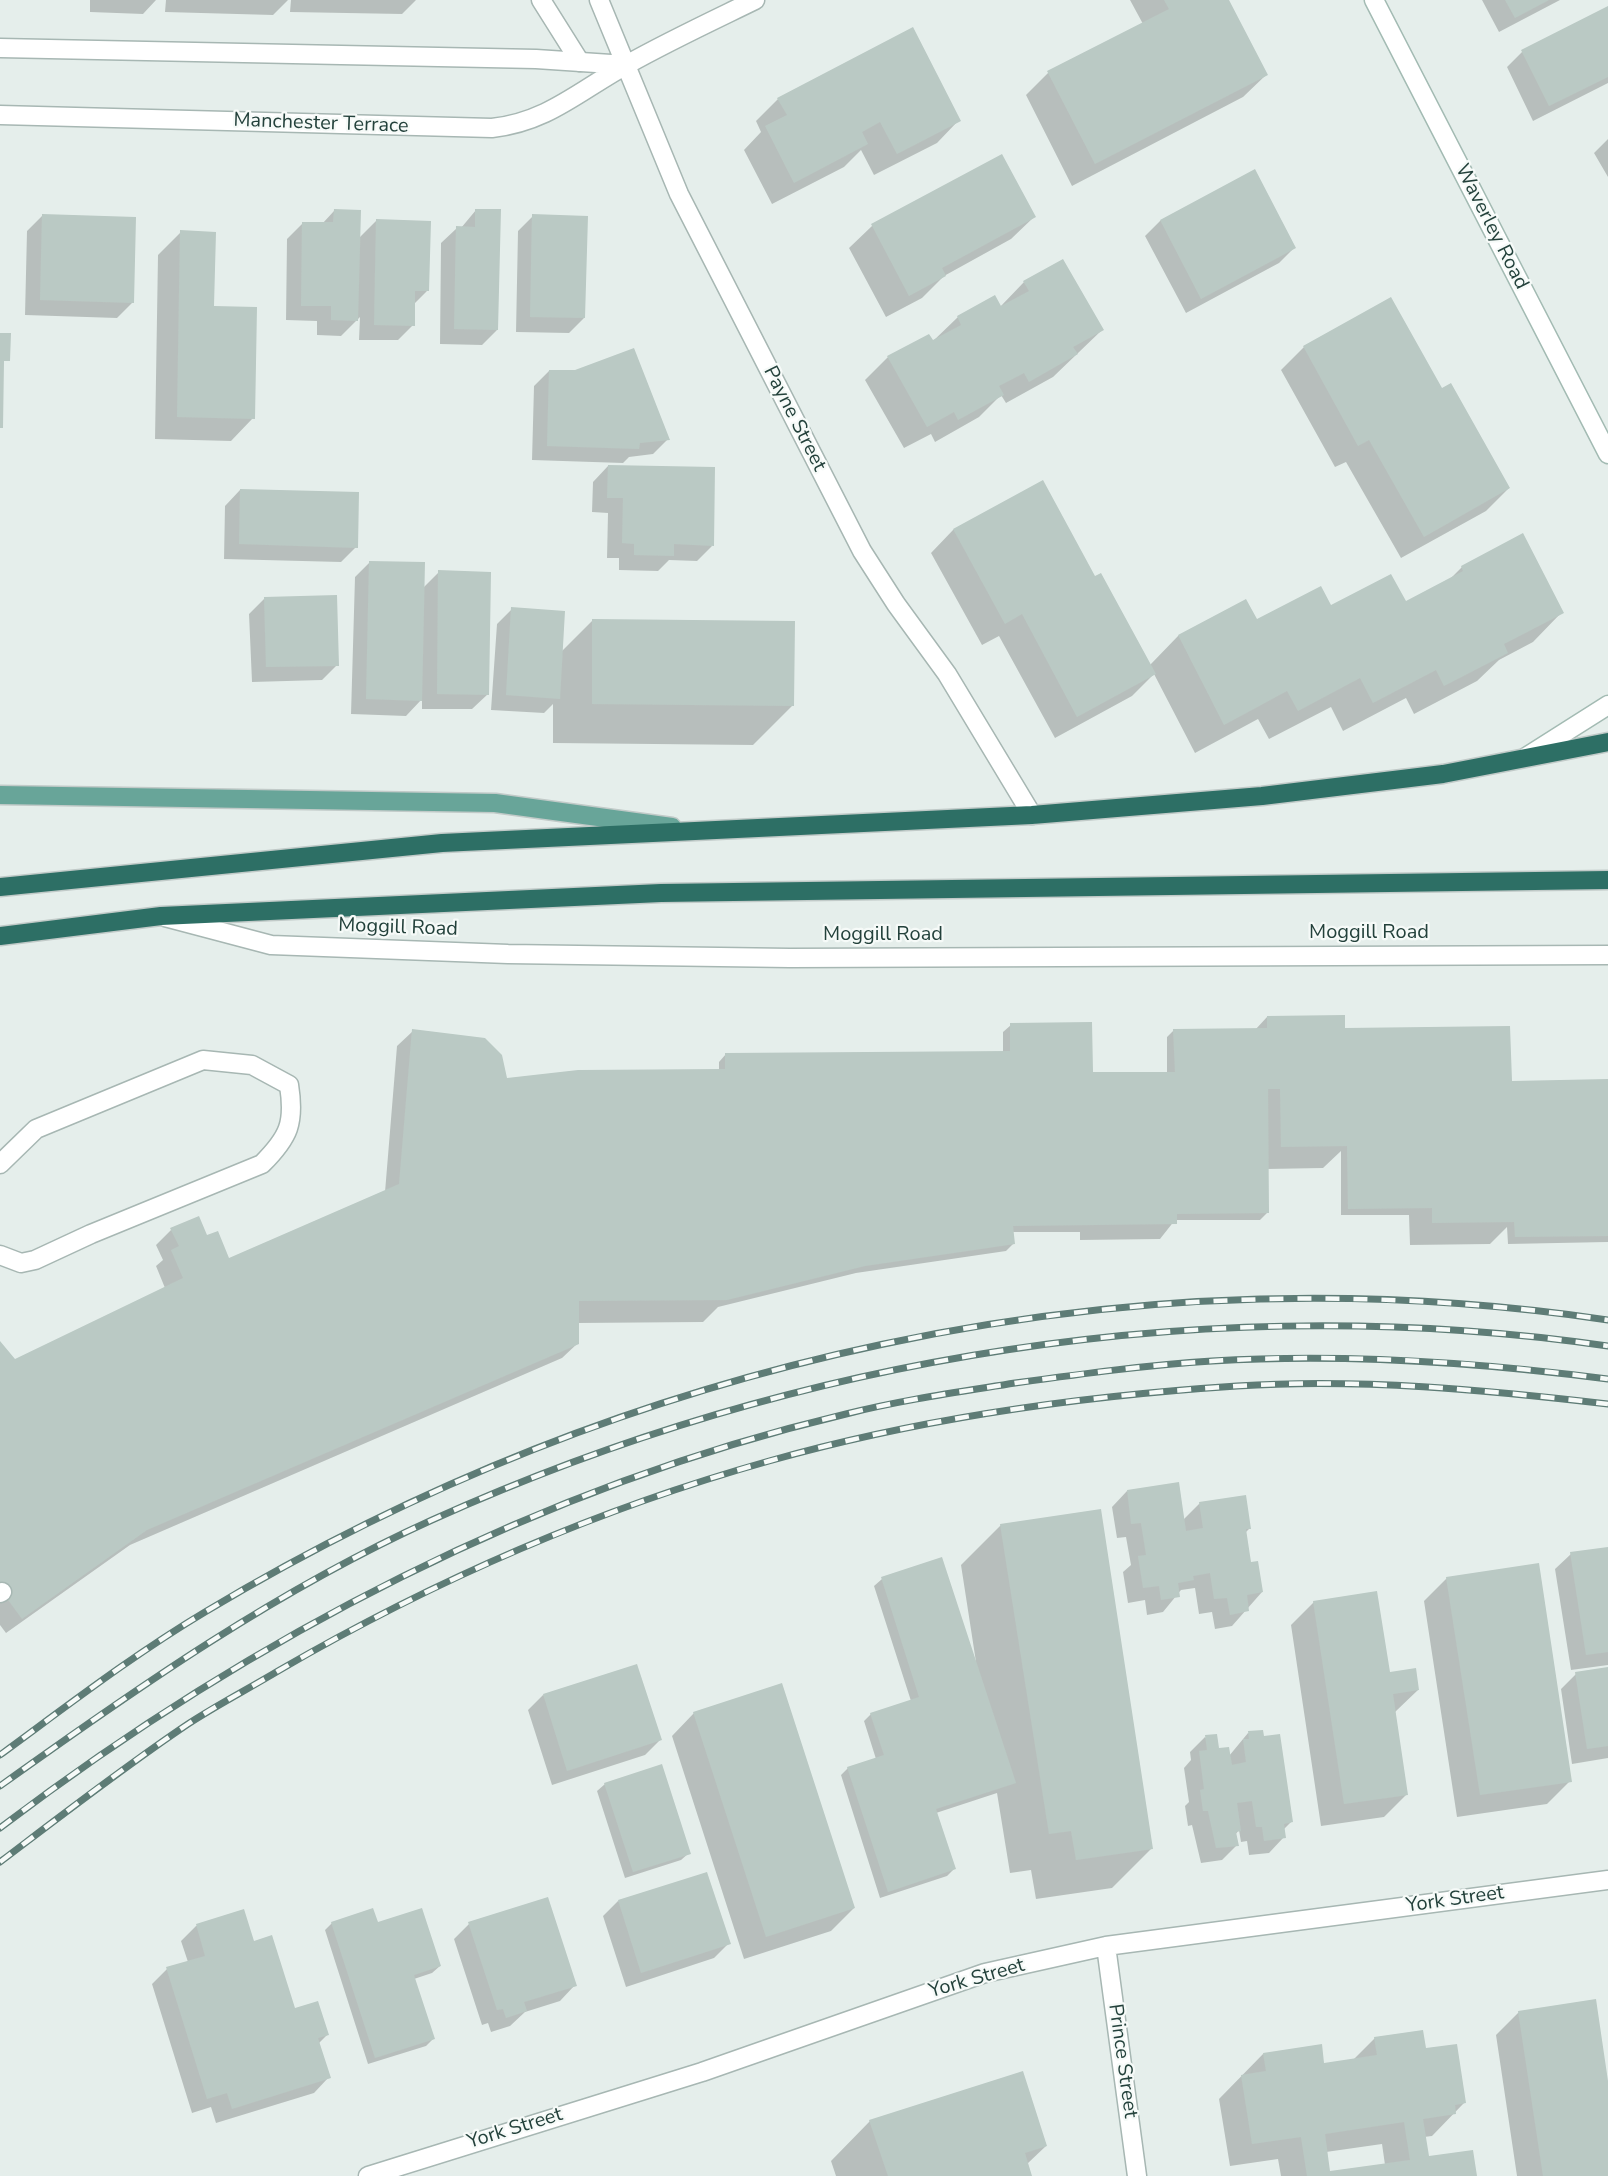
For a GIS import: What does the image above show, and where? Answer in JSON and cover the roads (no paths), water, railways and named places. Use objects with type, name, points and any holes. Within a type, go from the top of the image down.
[{"type":"highway","points":[[0,887],[442,843],[1032,815],[1362,785],[1443,774],[1608,742]]},
{"type":"highway","name":"Moggill Road","points":[[0,936],[161,916],[661,893],[1608,880]]},
{"type":"main road","points":[[0,795],[495,803],[695,830]]},
{"type":"street","points":[[542,0],[579,62]]},
{"type":"street","name":"Payne Street","points":[[599,0],[675,185],[862,551],[896,604],[947,674],[1032,815]]},
{"type":"street","name":"Manchester Terrace","points":[[0,115],[492,128],[522,124],[626,65],[755,0]]},
{"type":"street","name":"Waverley Road","points":[[1374,0],[1608,454]]},
{"type":"street","points":[[0,48],[626,65]]},
{"type":"street","points":[[1526,758],[1608,705]]},
{"type":"street","name":"Moggill Road","points":[[161,916],[271,945],[473,953],[790,958],[1608,955]]},
{"type":"street","points":[[0,1164],[36,1129],[203,1060],[252,1065],[289,1084],[293,1109],[283,1143],[262,1164],[91,1234],[34,1260],[21,1263],[0,1255]]},
{"type":"street","name":"York Street","points":[[368,2176],[702,2072],[985,1973],[1106,1946],[1608,1880]]},
{"type":"street","name":"Prince Street","points":[[1106,1946],[1137,2176]]},
{"type":"railway","points":[[0,1755],[178,1628],[366,1524],[533,1450],[705,1390],[881,1344],[1061,1314],[1242,1300],[1425,1302],[1608,1320]]},
{"type":"railway","points":[[0,1786],[209,1642],[318,1577],[432,1520],[571,1463],[714,1415],[860,1377],[1008,1350],[1157,1332],[1307,1326],[1458,1330],[1608,1346]]},
{"type":"railway","points":[[0,1828],[95,1759],[194,1693],[296,1633],[401,1577],[509,1527],[619,1483],[731,1445],[846,1414],[909,1400],[1114,1370],[1188,1363],[1262,1359],[1361,1359],[1510,1368],[1608,1379]]},
{"type":"railway","points":[[0,1862],[188,1724],[336,1638],[395,1607],[579,1525],[705,1480],[769,1461],[942,1421],[1060,1403],[1178,1390],[1284,1384],[1377,1384],[1470,1390],[1608,1404]]}]
